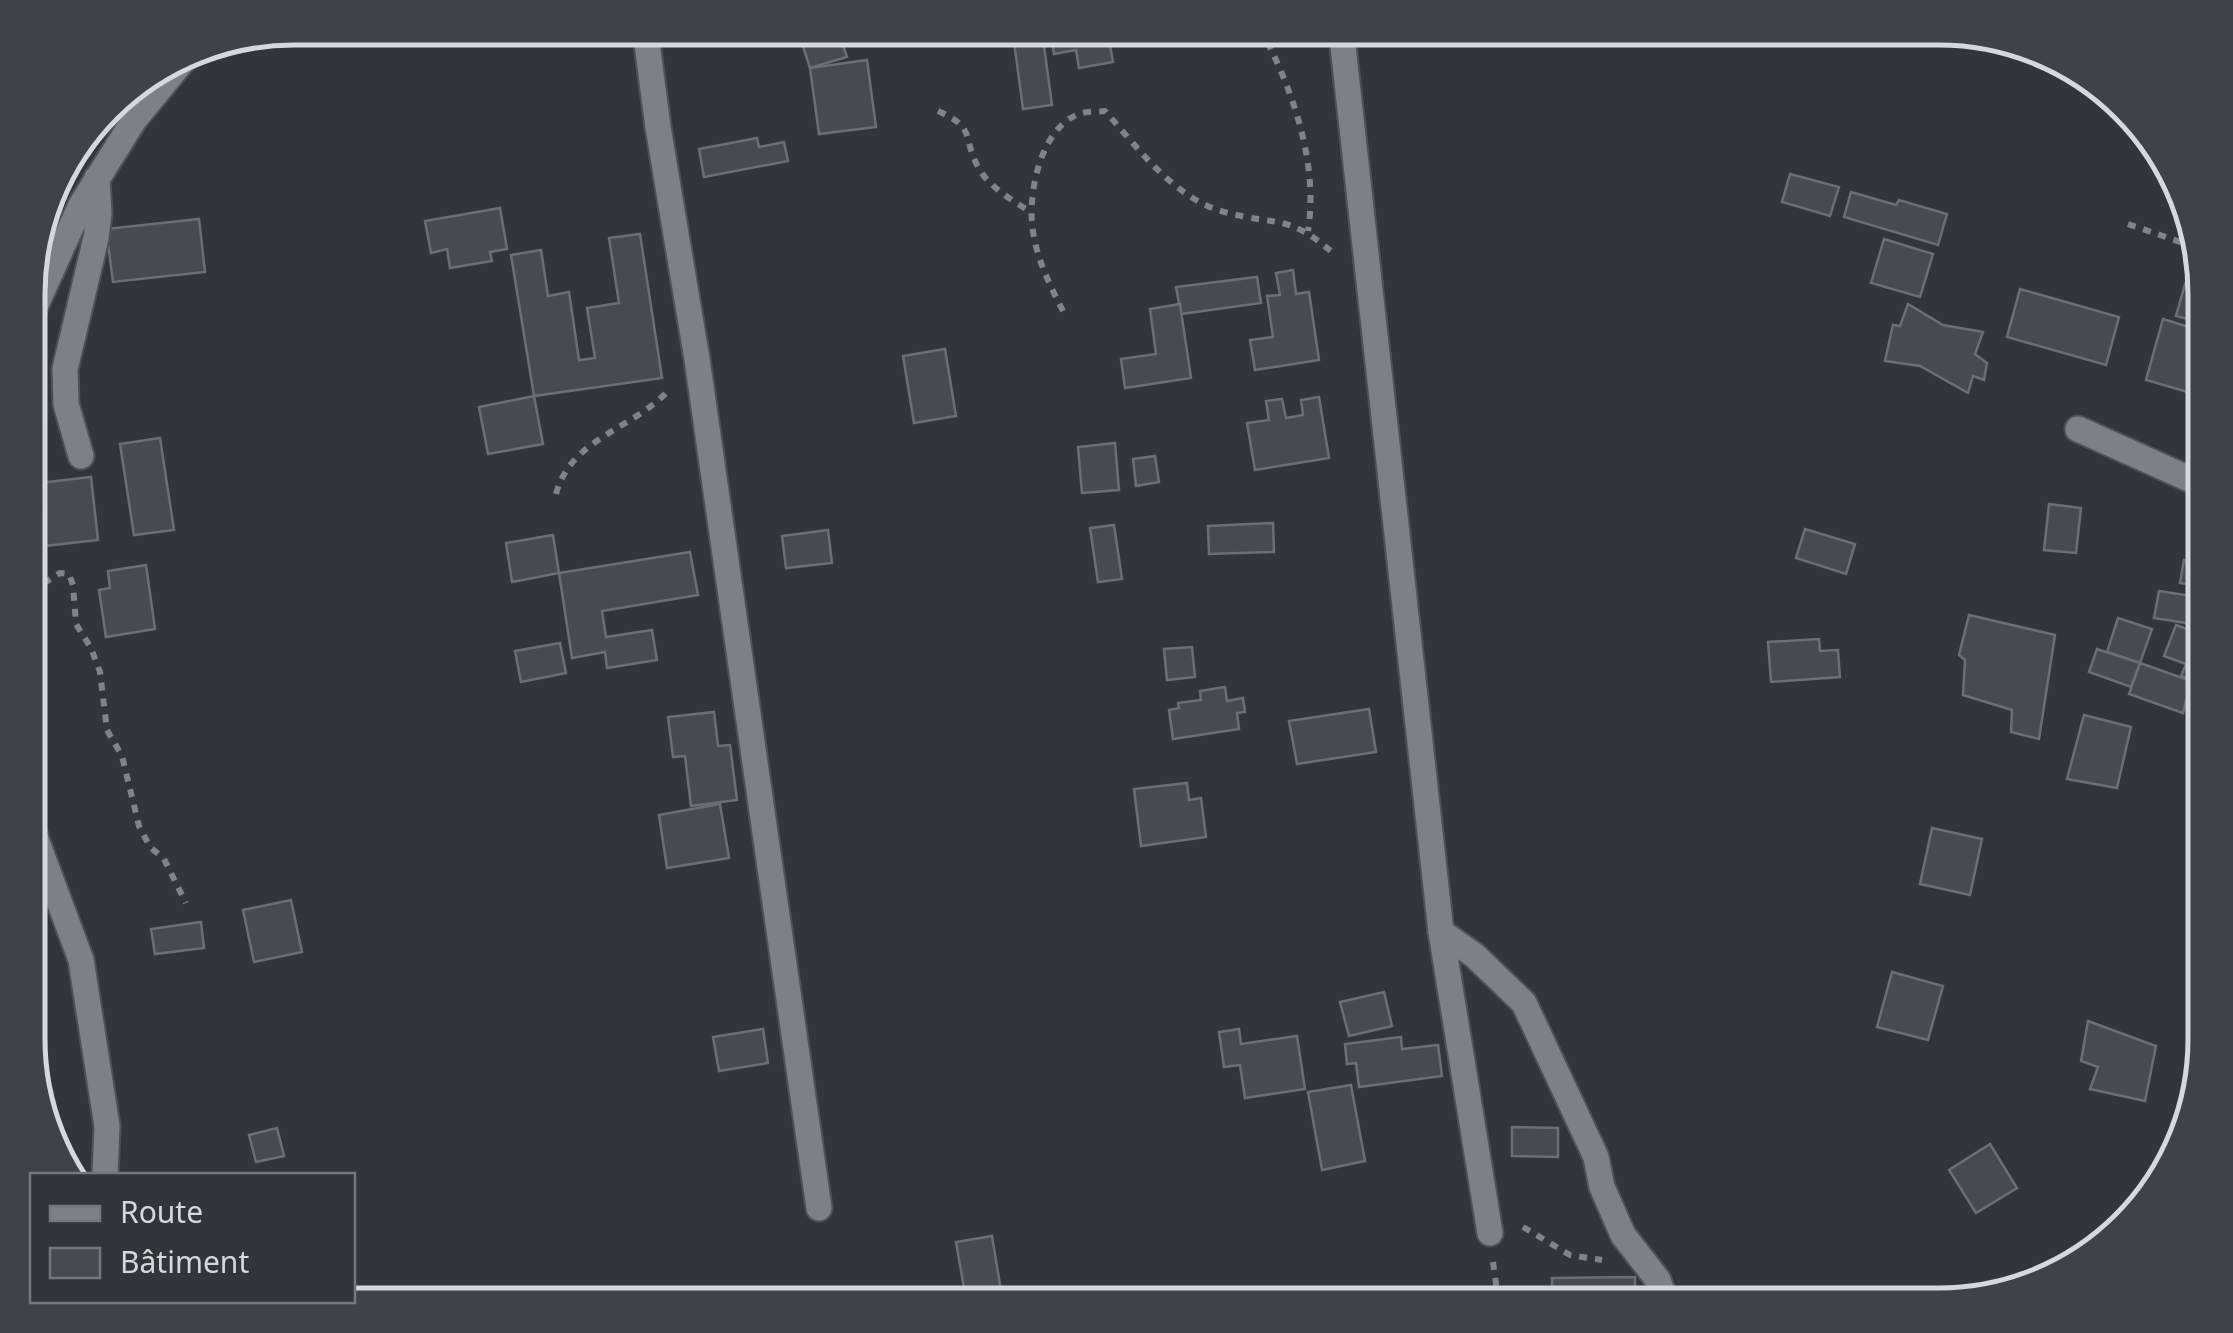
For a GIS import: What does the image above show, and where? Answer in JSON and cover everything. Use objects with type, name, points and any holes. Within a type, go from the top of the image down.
[{"type":"street","points":[[1343,45],[1441,932],[1490,1233]]},
{"type":"street","points":[[647,46],[819,1208]]},
{"type":"street","points":[[46,284],[81,206],[134,120],[166,81]]},
{"type":"street","points":[[81,456],[66,404],[65,369],[96,238],[98,178]]},
{"type":"street","points":[[2078,429],[2187,478]]},
{"type":"street","points":[[45,863],[81,960],[108,1126],[105,1173]]},
{"type":"street","points":[[1441,932],[1474,955],[1524,1003],[1596,1157],[1602,1186],[1623,1235],[1661,1287]]},
{"type":"path","points":[[1269,45],[1302,132],[1311,214],[1308,231]]},
{"type":"path","points":[[938,111],[964,127],[983,174],[1032,213]]},
{"type":"path","points":[[1064,311],[1040,261],[1032,199],[1044,151],[1055,134],[1081,113],[1105,111],[1154,167],[1191,198],[1227,213],[1276,219],[1308,231],[1335,254]]},
{"type":"path","points":[[2128,224],[2182,243]]},
{"type":"path","points":[[556,494],[571,460],[656,404],[696,359]]},
{"type":"path","points":[[45,582],[60,573],[69,574],[76,624],[100,672],[107,730],[122,756],[139,826],[150,847],[164,859],[186,903]]},
{"type":"path","points":[[1490,1233],[1514,1226],[1528,1228],[1570,1255],[1647,1268]]},
{"type":"building","points":[[1110,45],[1113,62],[1079,68],[1076,50],[1054,54],[1053,46]]},
{"type":"building","points":[[803,46],[843,46],[847,57],[810,68]]},
{"type":"building","points":[[1015,46],[1044,46],[1052,105],[1023,109]]},
{"type":"building","points":[[867,60],[876,127],[819,134],[810,68]]},
{"type":"building","points":[[757,138],[759,147],[784,142],[788,161],[704,177],[699,149]]},
{"type":"building","points":[[1790,174],[1839,187],[1830,216],[1782,202]]},
{"type":"building","points":[[1851,192],[1947,214],[1938,245],[1844,217]]},
{"type":"building","points":[[500,208],[507,249],[490,252],[492,261],[450,268],[447,249],[431,253],[425,221]]},
{"type":"building","points":[[199,219],[205,272],[113,282],[106,229]]},
{"type":"building","points":[[640,234],[662,378],[534,396],[511,255],[541,250],[548,296],[569,292],[579,360],[595,358],[587,308],[619,303],[609,238]]},
{"type":"building","points":[[1884,239],[1933,254],[1920,297],[1871,283]]},
{"type":"building","points":[[1293,270],[1296,294],[1309,292],[1319,360],[1255,370],[1250,340],[1273,337],[1267,296],[1280,295],[1276,273]]},
{"type":"building","points":[[1257,277],[1261,303],[1181,314],[1176,287]]},
{"type":"building","points":[[2185,284],[2187,284],[2187,319],[2176,316]]},
{"type":"building","points":[[2020,289],[2119,317],[2106,365],[2007,337]]},
{"type":"building","points":[[1180,304],[1191,378],[1125,388],[1121,359],[1156,354],[1150,309]]},
{"type":"building","points":[[1908,304],[1943,325],[1983,332],[1975,354],[1987,363],[1984,380],[1973,376],[1968,393],[1920,366],[1885,361],[1893,325],[1900,326]]},
{"type":"building","points":[[2163,319],[2187,326],[2187,392],[2146,380]]},
{"type":"building","points":[[945,349],[956,416],[914,423],[903,356]]},
{"type":"building","points":[[534,396],[543,444],[488,454],[479,407]]},
{"type":"building","points":[[1319,397],[1329,458],[1255,470],[1247,423],[1269,420],[1266,401],[1282,399],[1286,418],[1303,415],[1301,400]]},
{"type":"building","points":[[160,438],[174,530],[134,535],[120,444]]},
{"type":"building","points":[[1115,443],[1119,490],[1082,493],[1078,447]]},
{"type":"building","points":[[1155,456],[1159,482],[1136,486],[1133,459]]},
{"type":"building","points":[[91,477],[98,540],[45,546],[45,482]]},
{"type":"building","points":[[2049,504],[2081,508],[2076,553],[2044,550]]},
{"type":"building","points":[[1273,523],[1274,552],[1209,554],[1208,526]]},
{"type":"building","points":[[1114,525],[1122,579],[1098,582],[1090,528]]},
{"type":"building","points":[[1805,529],[1855,544],[1846,574],[1796,558]]},
{"type":"building","points":[[828,530],[832,563],[786,568],[782,536]]},
{"type":"building","points":[[553,535],[559,573],[512,582],[506,543]]},
{"type":"building","points":[[690,552],[698,595],[602,611],[606,637],[652,630],[657,660],[607,668],[605,652],[572,658],[559,573]]},
{"type":"building","points":[[2184,560],[2187,560],[2187,584],[2180,583]]},
{"type":"building","points":[[146,565],[155,629],[106,637],[99,590],[110,588],[108,571]]},
{"type":"building","points":[[2159,591],[2187,595],[2187,623],[2154,618]]},
{"type":"building","points":[[1969,615],[2055,635],[2039,739],[2011,732],[2012,710],[1963,695],[1965,660],[1959,655]]},
{"type":"building","points":[[2118,618],[2152,629],[2140,663],[2107,652]]},
{"type":"building","points":[[2176,625],[2187,629],[2187,678],[2181,676],[2186,664],[2164,656]]},
{"type":"building","points":[[1819,639],[1820,651],[1838,650],[1840,677],[1771,682],[1768,642]]},
{"type":"building","points":[[560,643],[566,673],[521,682],[515,651]]},
{"type":"building","points":[[1192,647],[1195,677],[1167,680],[1164,649]]},
{"type":"building","points":[[2097,649],[2140,663],[2131,687],[2089,672]]},
{"type":"building","points":[[2140,663],[2187,680],[2183,713],[2129,694]]},
{"type":"building","points":[[1225,687],[1227,701],[1243,698],[1245,712],[1237,713],[1239,729],[1173,739],[1169,710],[1179,708],[1178,703],[1201,700],[1200,691]]},
{"type":"building","points":[[1369,709],[1376,752],[1297,764],[1289,721]]},
{"type":"building","points":[[714,712],[718,746],[730,745],[737,800],[691,806],[685,756],[673,757],[668,717]]},
{"type":"building","points":[[2084,715],[2131,727],[2117,788],[2067,779]]},
{"type":"building","points":[[1187,783],[1189,800],[1201,798],[1206,837],[1141,846],[1134,789]]},
{"type":"building","points":[[720,804],[729,858],[667,868],[659,815]]},
{"type":"building","points":[[1932,828],[1982,839],[1970,895],[1920,884]]},
{"type":"building","points":[[291,900],[302,952],[254,962],[243,910]]},
{"type":"building","points":[[201,922],[204,948],[155,954],[151,929]]},
{"type":"building","points":[[1892,972],[1943,986],[1928,1040],[1877,1027]]},
{"type":"building","points":[[1384,992],[1392,1026],[1349,1036],[1340,1002]]},
{"type":"building","points":[[2088,1021],[2156,1046],[2145,1101],[2090,1089],[2098,1067],[2081,1061]]},
{"type":"building","points":[[763,1029],[768,1063],[719,1071],[713,1037]]},
{"type":"building","points":[[1239,1029],[1241,1044],[1297,1036],[1305,1089],[1245,1098],[1240,1065],[1224,1067],[1219,1032]]},
{"type":"building","points":[[1401,1037],[1402,1049],[1438,1045],[1442,1076],[1359,1087],[1356,1063],[1347,1064],[1345,1044]]},
{"type":"building","points":[[1351,1085],[1365,1161],[1322,1170],[1308,1092]]},
{"type":"building","points":[[1512,1127],[1558,1128],[1558,1157],[1512,1156]]},
{"type":"building","points":[[277,1128],[284,1156],[256,1162],[249,1135]]},
{"type":"building","points":[[1990,1144],[2017,1188],[1976,1213],[1949,1170]]},
{"type":"building","points":[[992,1236],[1000,1288],[964,1288],[956,1242]]},
{"type":"building","points":[[1635,1277],[1635,1287],[1552,1287],[1552,1278]]}]
